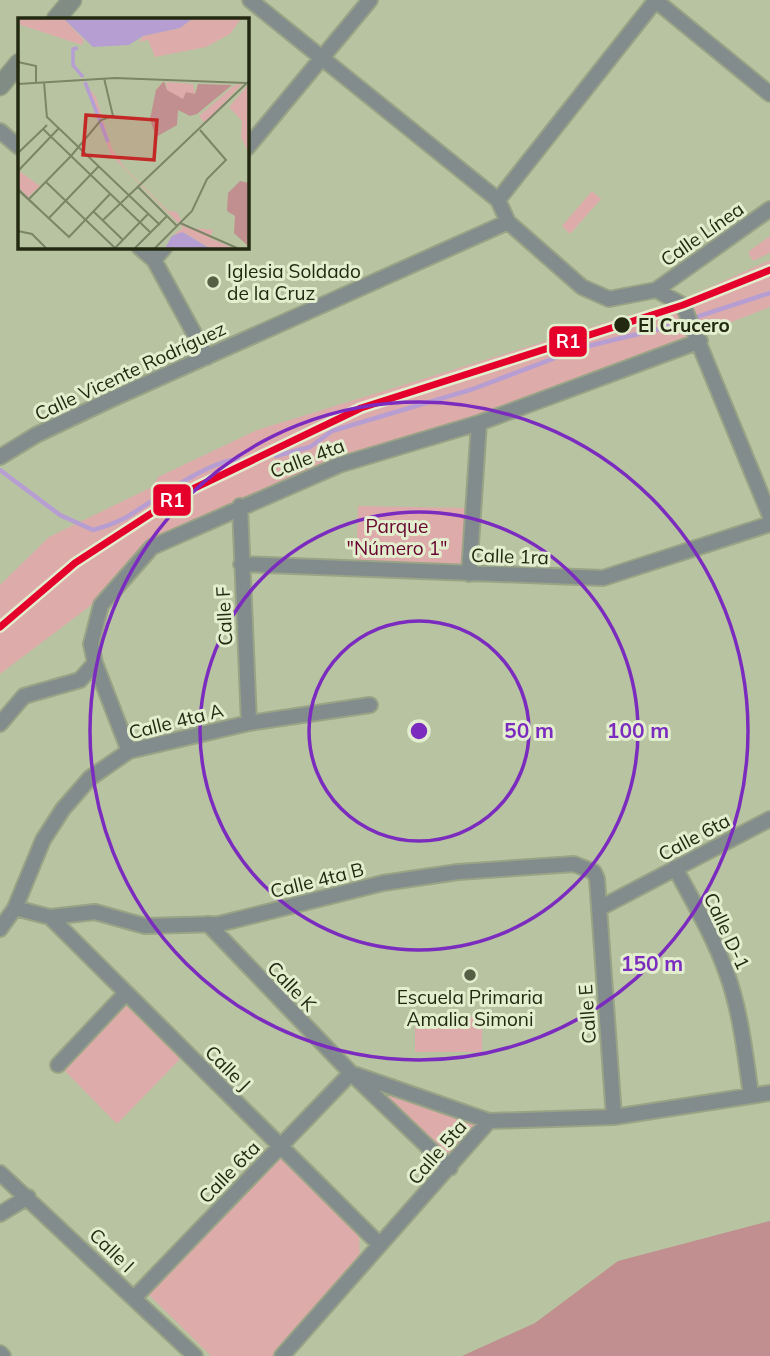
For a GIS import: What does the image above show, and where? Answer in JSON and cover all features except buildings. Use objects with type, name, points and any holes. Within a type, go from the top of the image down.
[{"type":"main road","points":[[57,18],[72,0]]},
{"type":"main road","points":[[0,86],[18,64]]},
{"type":"street","points":[[250,0],[323,56],[498,201],[508,222],[582,287],[608,299],[656,290],[683,305],[770,516]]},
{"type":"street","points":[[248,147],[370,0]]},
{"type":"street","points":[[498,201],[655,0],[770,94]]},
{"type":"street","points":[[0,131],[18,146]]},
{"type":"street","name":"Calle Línea","points":[[656,290],[770,209]]},
{"type":"street","name":"Calle Vicente Rodríguez","points":[[0,457],[36,435],[508,222]]},
{"type":"street","points":[[140,248],[154,260],[207,357]]},
{"type":"street","points":[[154,260],[164,248]]},
{"type":"street","name":"Calle 4ta","points":[[129,751],[95,663],[91,644],[101,605],[152,547],[240,506],[339,465],[479,423],[697,336]]},
{"type":"street","points":[[469,574],[479,423]]},
{"type":"street","name":"Calle F","points":[[240,506],[249,723]]},
{"type":"street","name":"Calle 1ra","points":[[241,564],[603,578],[770,524]]},
{"type":"street","points":[[0,724],[24,696],[80,680],[95,663]]},
{"type":"street","name":"Calle 4ta A","points":[[0,929],[15,908],[43,840],[63,809],[90,778],[129,751],[249,723],[370,705]]},
{"type":"street","name":"Calle 6ta","points":[[600,908],[770,819]]},
{"type":"street","name":"Calle 4ta B","points":[[15,908],[50,917],[95,912],[145,926],[208,924],[229,922],[300,902],[403,879],[458,872],[574,864],[594,872],[600,908]]},
{"type":"street","name":"Calle D-1","points":[[675,868],[713,937],[728,975],[740,1018],[751,1095]]},
{"type":"street","name":"Calle E","points":[[600,908],[614,1116]]},
{"type":"street","name":"Calle J","points":[[50,917],[380,1245]]},
{"type":"street","name":"Calle K","points":[[208,924],[351,1073],[450,1168]]},
{"type":"street","points":[[58,1065],[126,993]]},
{"type":"street","name":"Calle 6ta","points":[[134,1298],[351,1073]]},
{"type":"street","name":"Calle K","points":[[351,1073],[488,1121]]},
{"type":"street","name":"Calle 5ta","points":[[282,1356],[450,1168],[488,1121],[614,1116],[770,1093]]},
{"type":"street","name":"Calle I","points":[[0,1173],[195,1356]]},
{"type":"street","points":[[0,1214],[28,1197]]},
{"type":"green space","points":[[592,191],[601,199],[570,234],[562,226]]},
{"type":"green space","points":[[770,236],[770,253],[753,261],[748,252]]},
{"type":"green space","points":[[770,260],[770,307],[476,422],[345,457],[149,545],[102,597],[0,674],[0,585],[49,537],[152,487],[158,477],[257,430],[683,299]]},
{"type":"green space","name":"Parque \"Número 1\"","points":[[358,506],[467,508],[465,570],[356,566]]},
{"type":"green space","points":[[125,1002],[181,1058],[117,1124],[61,1067]]},
{"type":"green space","points":[[415,1016],[482,1017],[482,1052],[415,1052]]},
{"type":"green space","points":[[351,1073],[489,1121],[450,1168]]},
{"type":"green space","points":[[280,1155],[359,1233],[360,1263],[304,1319],[275,1356],[211,1356],[146,1292]]},
{"type":"shaded area","points":[[770,1221],[770,1356],[462,1356],[535,1323],[618,1261]]},
{"type":"waterway","points":[[276,456],[310,447],[332,431],[473,389],[584,347],[663,328],[770,293]]},
{"type":"waterway","points":[[0,470],[60,515],[93,530],[125,518],[211,467],[238,459]]},
{"type":"transit line","name":"R1","points":[[0,627],[75,563],[178,496],[361,408],[683,305],[770,270]]},
{"type":"place","name":"Iglesia Soldado de la Cruz","points":[[213,282]]},
{"type":"place","name":"El Crucero","points":[[622,325]]},
{"type":"place","name":"Escuela Primaria Amalia Simoni","points":[[470,975]]}]
